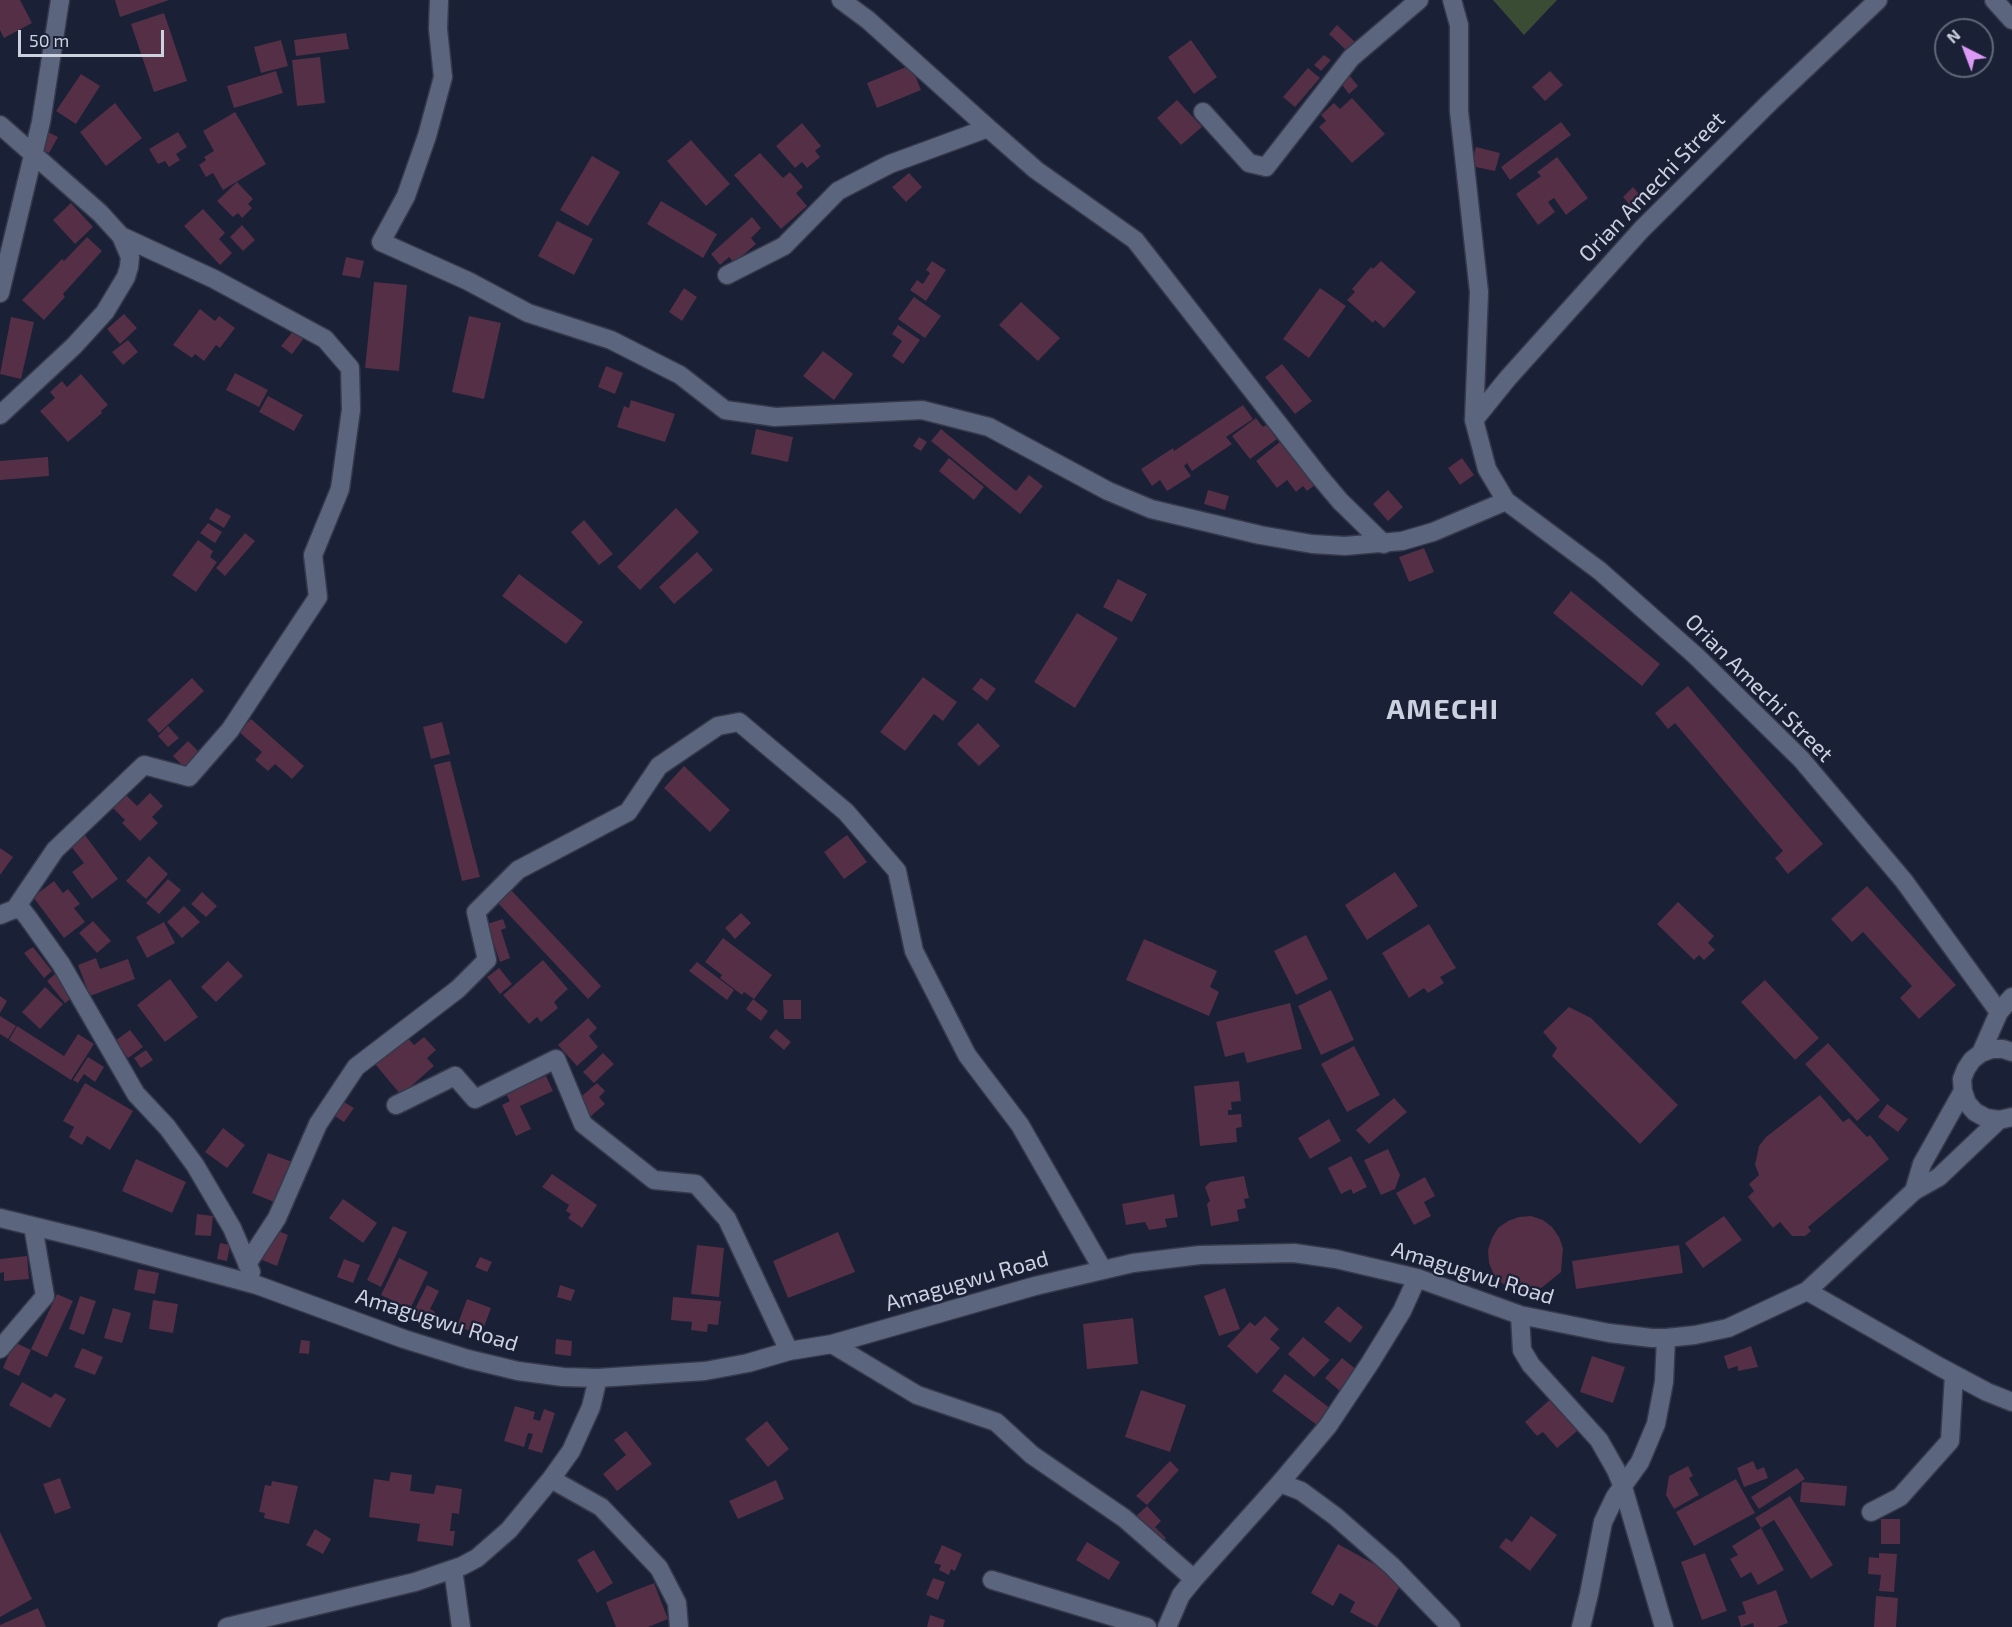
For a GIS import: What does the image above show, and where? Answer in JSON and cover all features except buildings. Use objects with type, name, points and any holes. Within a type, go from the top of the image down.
[{"type":"street","points":[[0,293],[41,122],[60,0]]},
{"type":"street","points":[[439,0],[438,29],[443,77],[427,136],[406,196],[381,242],[468,281],[528,313],[611,340],[680,375],[725,410],[775,417],[922,410],[988,427],[1108,492],[1151,509],[1311,544],[1345,546],[1402,541],[1433,532],[1506,501]]},
{"type":"street","points":[[842,0],[868,20],[1036,170],[1140,245],[1319,476],[1340,501],[1384,544]]},
{"type":"street","points":[[1203,112],[1249,163],[1266,167],[1351,58],[1419,0]]},
{"type":"street","name":"Orian Amechi Street","points":[[1452,0],[1459,25],[1459,111],[1479,292],[1474,420],[1487,469],[1506,501],[1608,579],[1695,656],[1801,759],[1904,881],[2000,1012]]},
{"type":"street","name":"Orian Amechi Street","points":[[1474,420],[1515,370],[1642,229],[1770,102],[1878,0]]},
{"type":"street","points":[[1994,0],[2012,20]]},
{"type":"street","points":[[0,124],[32,155],[100,213],[121,236],[130,257],[126,277],[105,312],[74,346],[0,415]]},
{"type":"street","points":[[727,275],[784,246],[838,191],[890,164],[988,128]]},
{"type":"street","points":[[7,912],[55,850],[144,765],[189,777],[230,730],[318,597],[313,555],[340,489],[351,410],[350,368],[325,339],[214,279],[121,236]]},
{"type":"street","points":[[248,1263],[277,1218],[318,1124],[356,1067],[458,989],[487,960],[476,912],[518,870],[628,812],[659,766],[718,726],[739,722],[846,812],[897,871],[914,951],[967,1055],[1020,1125],[1103,1270]]},
{"type":"street","points":[[7,912],[22,910],[61,964],[136,1094],[167,1127],[195,1165],[232,1228],[257,1285]]},
{"type":"street","points":[[1981,1053],[2000,1012],[2012,997]]},
{"type":"street","points":[[2007,1119],[1986,1118],[1975,1112],[1967,1103],[1962,1079],[1972,1060],[1981,1053],[1992,1049],[2012,1052]]},
{"type":"street","points":[[396,1105],[455,1076],[475,1099],[556,1059],[583,1124],[654,1180],[696,1184],[727,1219],[789,1351]]},
{"type":"street","points":[[1914,1191],[1922,1164],[1963,1091]]},
{"type":"street","name":"Amagugwu Road","points":[[0,1218],[257,1285],[404,1339],[468,1359],[518,1371],[563,1377],[598,1378],[705,1371],[748,1363],[789,1351],[832,1344],[1035,1286],[1133,1263],[1200,1255],[1294,1253],[1336,1259],[1418,1278],[1520,1315],[1609,1333],[1666,1338],[1728,1328],[1807,1291],[1914,1191],[1940,1177],[2007,1119]]},
{"type":"street","points":[[0,1349],[45,1296],[33,1226]]},
{"type":"street","points":[[1167,1627],[1181,1595],[1328,1426],[1371,1363],[1402,1311],[1418,1278]]},
{"type":"street","points":[[1807,1291],[1954,1375],[2012,1402]]},
{"type":"street","points":[[1520,1315],[1522,1350],[1531,1365],[1599,1440],[1623,1486],[1664,1627]]},
{"type":"street","points":[[1581,1627],[1590,1594],[1603,1522],[1615,1497],[1640,1462],[1656,1424],[1664,1382],[1666,1338]]},
{"type":"street","points":[[832,1344],[917,1395],[996,1422],[1032,1455],[1124,1518],[1194,1579]]},
{"type":"street","points":[[1871,1512],[1900,1497],[1950,1441],[1954,1375]]},
{"type":"street","points":[[227,1627],[415,1582],[477,1558],[509,1530],[571,1451],[591,1407],[598,1378]]},
{"type":"street","points":[[551,1479],[602,1507],[659,1568],[677,1604],[680,1627]]},
{"type":"street","points":[[1280,1483],[1301,1491],[1335,1516],[1392,1566],[1451,1627]]},
{"type":"street","points":[[453,1569],[461,1627]]},
{"type":"street","points":[[992,1580],[1147,1627]]},
{"type":"green space","points":[[1493,0],[1557,0],[1524,35]]},
{"type":"district","name":"AMECHI","points":[[1443,710]]}]
